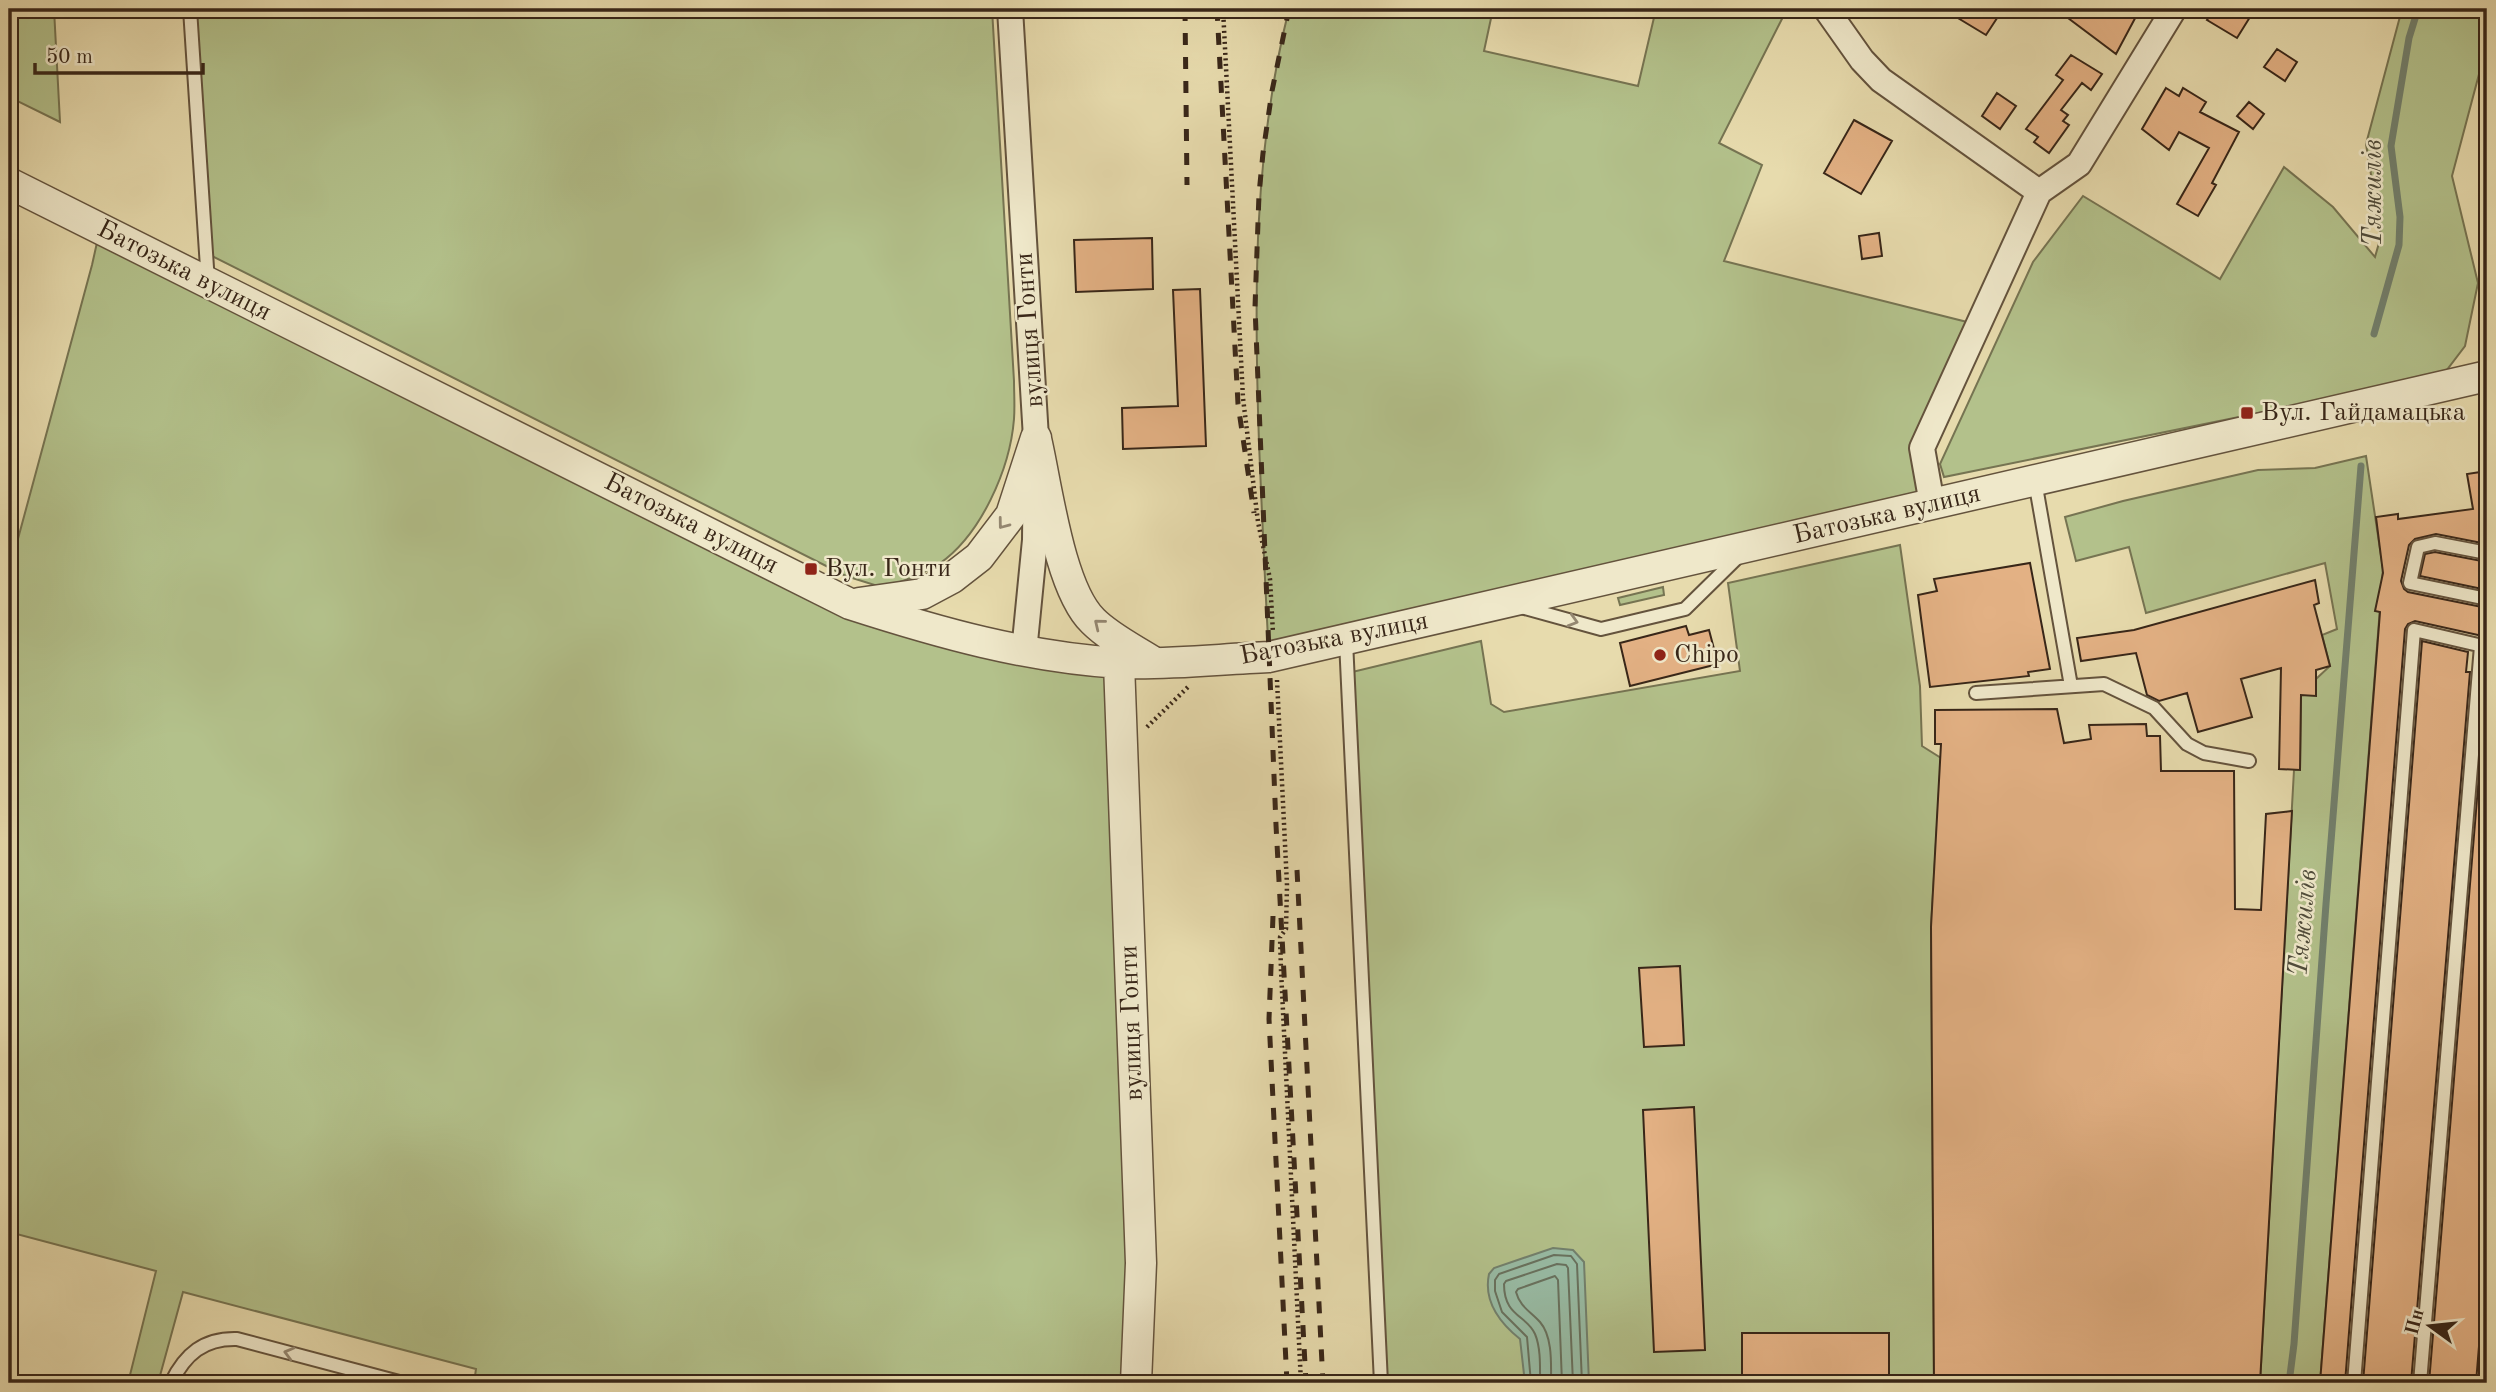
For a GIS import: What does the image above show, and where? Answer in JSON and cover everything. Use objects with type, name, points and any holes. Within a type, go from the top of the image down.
[{"type":"street","name":"вулиця Гонти","points":[[1010,9],[1036,438],[1035,540],[1024,652]]},
{"type":"street","points":[[1826,9],[1862,60],[1881,80],[2039,192]]},
{"type":"street","points":[[1931,505],[1922,448],[2039,192],[2079,164],[2174,9]]},
{"type":"street","name":"Батозька вулиця","points":[[9,183],[850,604],[947,635],[1024,652],[1119,663],[1275,655],[2487,376]]},
{"type":"street","points":[[850,604],[922,594],[952,578],[979,557],[1010,515],[1036,438]]},
{"type":"street","points":[[1036,438],[1061,552],[1070,586],[1079,604],[1093,622],[1155,663]]},
{"type":"street","name":"вулиця Гонти","points":[[1119,663],[1141,1263],[1136,1383]]},
{"type":"lane","points":[[190,9],[208,283]]},
{"type":"lane","points":[[2035,480],[2071,687]]},
{"type":"lane","points":[[2487,553],[2435,543],[2418,547],[2410,583],[2487,599]]},
{"type":"lane","points":[[1507,603],[1601,629],[1685,610],[1748,547]]},
{"type":"lane","points":[[2354,1383],[2414,630],[2484,647],[2420,1383]]},
{"type":"lane","points":[[1346,640],[1381,1383]]},
{"type":"lane","points":[[1976,693],[2104,684],[2154,708],[2187,744],[2204,753],[2249,761]]},
{"type":"lane","points":[[171,1383],[177,1370],[191,1354],[204,1345],[220,1339],[237,1339],[403,1383]]},
{"type":"path","points":[[1223,9],[1243,398],[1258,522],[1270,579],[1275,655],[1287,885],[1286,929],[1280,937],[1301,1383]]},
{"type":"shaded area","points":[[9,9],[54,9],[60,122],[9,97]]},
{"type":"shaded area","points":[[189,9],[992,9],[1014,419],[1000,479],[980,519],[954,551],[939,564],[919,575],[884,588],[846,576],[206,253]]},
{"type":"shaded area","points":[[1289,9],[1493,9],[1484,51],[1638,86],[1656,9],[1787,9],[1719,143],[1762,165],[1724,261],[1979,325],[1922,448],[1932,504],[1269,657],[1259,443],[1257,279],[1262,171],[1268,117]]},
{"type":"shaded area","points":[[2402,9],[2487,9],[2487,44],[2452,176],[2478,283],[2465,346],[2446,371],[2318,401],[1944,477],[1940,464],[2033,262],[2083,196],[2220,279],[2284,167],[2333,207],[2375,257],[2381,236],[2366,144]]},
{"type":"shaded area","points":[[100,229],[850,604],[1119,663],[1136,1383],[474,1383],[476,1369],[183,1292],[158,1383],[128,1383],[156,1271],[9,1232],[9,572]]},
{"type":"shaded area","points":[[2366,456],[2383,569],[2320,1383],[2260,1383],[2294,770],[2300,769],[2301,695],[2316,695],[2316,679],[2330,666],[2322,635],[2337,629],[2325,563],[2146,613],[2129,547],[2076,561],[2065,517],[2258,470],[2315,468]]},
{"type":"shaded area","points":[[1900,545],[1920,686],[1922,746],[1941,758],[1931,927],[1934,1383],[1381,1383],[1348,673],[1481,641],[1491,704],[1504,712],[1740,671],[1728,583]]},
{"type":"shaded area","points":[[1663,587],[1664,595],[1620,605],[1618,598]]},
{"type":"water","points":[[1553,1248],[1573,1250],[1584,1262],[1589,1383],[1525,1383],[1520,1339],[1500,1319],[1491,1303],[1488,1284],[1489,1274],[1494,1268]]},
{"type":"building","points":[[1943,9],[2003,9],[1986,35]]},
{"type":"building","points":[[2056,9],[2140,9],[2116,54]]},
{"type":"building","points":[[2215,9],[2255,9],[2237,38],[2207,20]]},
{"type":"building","points":[[2277,49],[2297,62],[2285,81],[2264,67]]},
{"type":"building","points":[[2071,55],[2102,74],[2091,90],[2082,83],[2061,110],[2068,115],[2063,121],[2069,125],[2049,153],[2034,142],[2038,137],[2026,129],[2063,80],[2056,75]]},
{"type":"building","points":[[2166,88],[2179,96],[2183,88],[2206,102],[2200,112],[2239,132],[2212,183],[2216,185],[2198,216],[2177,204],[2209,148],[2179,132],[2169,150],[2142,129]]},
{"type":"building","points":[[1997,93],[2016,106],[2000,129],[1982,116]]},
{"type":"building","points":[[2249,102],[2264,114],[2253,129],[2237,116]]},
{"type":"building","points":[[1854,120],[1892,141],[1861,194],[1824,173]]},
{"type":"building","points":[[1879,233],[1882,256],[1862,259],[1859,236]]},
{"type":"building","points":[[1152,238],[1153,289],[1076,292],[1074,240]]},
{"type":"building","points":[[1200,289],[1206,446],[1123,449],[1122,408],[1178,406],[1173,290]]},
{"type":"building","points":[[2487,471],[2487,544],[2436,534],[2415,539],[2409,545],[2401,581],[2408,592],[2487,608],[2487,637],[2415,621],[2405,629],[2345,1383],[2320,1383],[2380,612],[2375,611],[2383,573],[2376,517],[2398,514],[2398,519],[2473,509],[2467,474]]},
{"type":"building","points":[[2435,552],[2487,562],[2487,590],[2420,576],[2425,554]]},
{"type":"building","points":[[2030,563],[2050,669],[2028,672],[2029,676],[1930,687],[1918,595],[1937,591],[1934,579]]},
{"type":"building","points":[[2315,580],[2319,603],[2314,605],[2330,666],[2316,670],[2316,696],[2301,695],[2300,770],[2279,769],[2281,668],[2241,679],[2252,717],[2198,732],[2187,693],[2159,701],[2147,695],[2136,653],[2081,661],[2077,638],[2134,630]]},
{"type":"building","points":[[1686,626],[1689,635],[1709,630],[1718,664],[1630,686],[1620,643]]},
{"type":"building","points":[[2422,641],[2468,652],[2466,672],[2470,672],[2411,1383],[2363,1383]]},
{"type":"building","points":[[2487,677],[2487,1248],[2476,1383],[2429,1383]]},
{"type":"building","points":[[2057,709],[2064,743],[2091,739],[2089,725],[2146,724],[2147,736],[2160,736],[2161,771],[2234,771],[2235,909],[2261,910],[2266,814],[2292,811],[2260,1383],[2235,1383],[2236,1375],[2167,1375],[2167,1383],[1934,1383],[1931,927],[1941,744],[1935,744],[1935,710]]},
{"type":"building","points":[[1680,966],[1684,1045],[1644,1047],[1639,968]]},
{"type":"building","points":[[1694,1107],[1705,1350],[1654,1352],[1643,1110]]},
{"type":"building","points":[[1742,1333],[1889,1333],[1889,1377],[1742,1378]]},
{"type":"waterway","name":"Тяжилів","points":[[2374,334],[2399,245],[2400,217],[2391,146],[2409,38],[2418,9]]},
{"type":"waterway","name":"Тяжилів","points":[[2289,1383],[2361,466]]},
{"type":"railway","points":[[1185,9],[1187,185]]},
{"type":"railway","points":[[1217,9],[1238,404],[1254,513]]},
{"type":"railway","points":[[1289,9],[1272,91],[1263,153],[1255,307],[1276,825],[1306,1383]]},
{"type":"railway","points":[[1297,870],[1323,1383]]},
{"type":"railway","points":[[1273,916],[1269,1019],[1287,1383]]},
{"type":"place","name":"Вул. Гайдамацька","points":[[2247,413]]},
{"type":"place","name":"Вул. Гонти","points":[[811,569]]},
{"type":"place","name":"Chipo","points":[[1660,655]]}]
